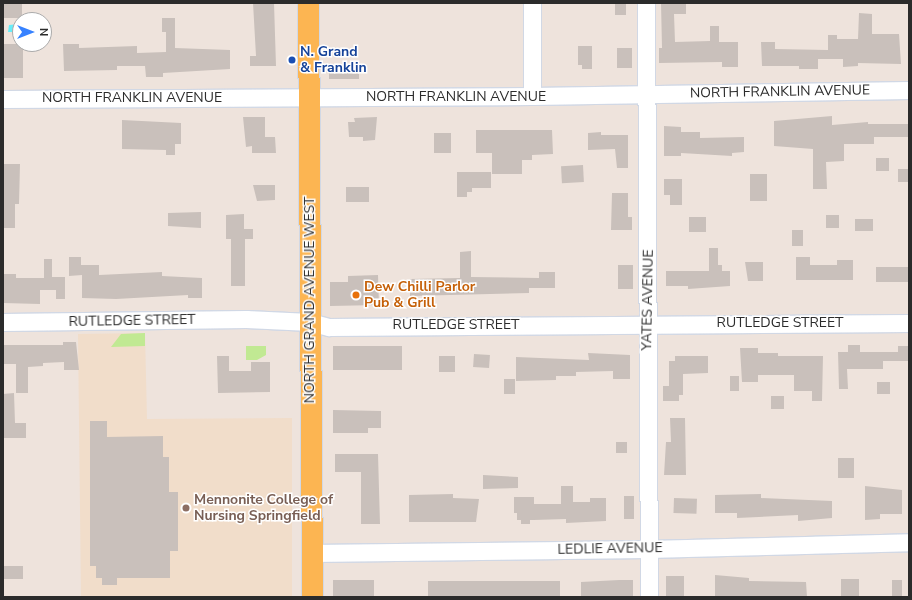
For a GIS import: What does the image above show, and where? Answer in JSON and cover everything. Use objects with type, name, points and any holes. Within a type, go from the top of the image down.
[{"type":"main road","name":"NORTH GRAND AVENUE WEST","points":[[308,3],[312,597]]},
{"type":"street","points":[[532,3],[532,96]]},
{"type":"street","name":"YATES AVENUE","points":[[646,3],[649,597]]},
{"type":"street","name":"NORTH FRANKLIN AVENUE","points":[[3,99],[532,96],[909,90]]},
{"type":"street","name":"RUTLEDGE STREET","points":[[3,322],[246,319],[310,322],[329,327],[909,323]]},
{"type":"street","name":"LEDLIE AVENUE","points":[[312,553],[648,549],[909,542]]},
{"type":"shaded area","name":"Mennonite College of Nursing Springfield","points":[[145,333],[147,419],[292,418],[292,597],[81,597],[78,334]]},
{"type":"green space","points":[[145,333],[145,346],[111,347],[121,334]]},
{"type":"green space","points":[[246,346],[266,346],[266,355],[257,360],[246,360]]},
{"type":"water","points":[[9,25],[12,25],[12,32],[8,32]]},
{"type":"building","points":[[3,3],[22,3],[22,12],[12,12],[12,18],[3,18]]},
{"type":"building","points":[[253,3],[274,3],[276,66],[250,66],[250,56],[256,56]]},
{"type":"building","points":[[615,3],[626,3],[626,15],[615,15]]},
{"type":"building","points":[[661,3],[686,3],[686,14],[674,14],[675,42],[710,41],[710,26],[719,26],[719,42],[738,42],[738,67],[722,67],[722,62],[659,63],[659,48],[662,48]]},
{"type":"building","points":[[859,13],[872,14],[872,34],[899,34],[901,64],[858,63],[858,66],[843,67],[843,59],[818,59],[818,69],[799,69],[799,66],[762,66],[761,42],[775,42],[775,49],[828,50],[828,35],[837,35],[837,39],[858,39]]},
{"type":"building","points":[[162,18],[175,18],[175,48],[230,50],[230,69],[163,73],[163,77],[146,77],[145,66],[117,66],[117,70],[64,71],[63,44],[79,44],[79,48],[137,46],[137,53],[166,52],[166,32],[162,32]]},
{"type":"building","points":[[3,44],[12,44],[12,52],[23,52],[23,78],[3,78]]},
{"type":"building","points":[[578,46],[592,46],[592,69],[582,69],[582,65],[578,65]]},
{"type":"building","points":[[617,48],[632,48],[632,68],[617,68]]},
{"type":"building","points":[[329,69],[359,69],[359,79],[329,79]]},
{"type":"building","points":[[832,116],[832,125],[868,122],[868,124],[909,124],[909,137],[874,137],[874,144],[844,144],[844,161],[826,162],[827,189],[813,189],[813,149],[774,146],[774,121]]},
{"type":"building","points":[[243,117],[265,117],[265,137],[275,137],[276,153],[252,153],[252,146],[246,147]]},
{"type":"building","points":[[377,117],[375,140],[363,141],[363,137],[349,137],[348,122],[355,122],[354,118]]},
{"type":"building","points":[[122,120],[181,123],[181,144],[175,144],[175,155],[166,155],[166,150],[122,149]]},
{"type":"building","points":[[664,126],[681,127],[681,132],[700,132],[700,138],[744,137],[744,152],[732,153],[732,156],[681,153],[681,156],[664,156]]},
{"type":"building","points":[[476,130],[552,130],[553,154],[532,155],[532,160],[522,160],[522,174],[492,174],[492,153],[476,153]]},
{"type":"building","points":[[601,132],[601,135],[628,135],[628,168],[617,168],[615,149],[588,150],[588,133]]},
{"type":"building","points":[[434,133],[451,133],[451,153],[434,153]]},
{"type":"building","points":[[876,158],[889,158],[889,171],[876,171]]},
{"type":"building","points":[[3,164],[20,164],[19,204],[15,204],[15,228],[4,228]]},
{"type":"building","points":[[583,165],[584,182],[562,183],[561,166]]},
{"type":"building","points":[[898,169],[909,169],[909,182],[898,182]]},
{"type":"building","points":[[457,172],[491,172],[491,188],[472,188],[472,192],[467,192],[467,197],[457,197]]},
{"type":"building","points":[[750,174],[767,174],[767,201],[750,201]]},
{"type":"building","points":[[664,179],[682,179],[682,205],[670,205],[670,195],[664,195]]},
{"type":"building","points":[[253,185],[275,185],[275,200],[257,201]]},
{"type":"building","points":[[346,187],[369,187],[369,202],[346,202]]},
{"type":"building","points":[[612,193],[628,193],[628,217],[632,217],[632,230],[611,230]]},
{"type":"building","points":[[201,212],[201,228],[168,226],[168,213]]},
{"type":"building","points":[[244,214],[244,229],[253,229],[253,239],[245,239],[245,286],[231,286],[231,239],[226,239],[226,215]]},
{"type":"building","points":[[826,215],[839,215],[839,228],[826,228]]},
{"type":"building","points":[[689,217],[706,217],[706,232],[689,232]]},
{"type":"building","points":[[855,219],[873,219],[873,231],[855,231]]},
{"type":"building","points":[[792,230],[803,230],[803,246],[792,246]]},
{"type":"building","points":[[709,248],[718,248],[718,265],[722,265],[722,271],[730,271],[730,286],[688,289],[688,286],[666,286],[666,271],[709,271]]},
{"type":"building","points":[[471,251],[471,277],[539,278],[539,272],[555,272],[555,288],[529,288],[529,293],[410,296],[410,279],[460,278],[460,252]]},
{"type":"building","points":[[69,257],[81,257],[81,265],[99,265],[99,275],[162,272],[162,276],[202,278],[202,298],[188,298],[188,295],[116,299],[82,298],[82,275],[69,276]]},
{"type":"building","points":[[796,257],[810,257],[810,265],[837,265],[837,260],[853,260],[853,280],[796,280]]},
{"type":"building","points":[[44,259],[52,259],[52,277],[65,277],[65,299],[56,299],[56,290],[40,290],[40,304],[3,303],[3,274],[16,274],[16,278],[44,278]]},
{"type":"building","points":[[745,262],[763,262],[763,281],[748,281]]},
{"type":"building","points":[[618,265],[633,265],[633,289],[618,289]]},
{"type":"building","points":[[876,267],[909,267],[909,282],[876,282]]},
{"type":"building","points":[[378,275],[379,305],[330,306],[330,282],[348,282],[348,276]]},
{"type":"building","points":[[63,342],[76,342],[79,370],[64,370],[64,362],[43,363],[43,366],[28,367],[28,393],[16,393],[16,364],[3,364],[3,345],[63,345]]},
{"type":"building","points":[[848,345],[860,345],[860,352],[898,352],[898,346],[909,346],[909,361],[883,361],[883,369],[847,369],[848,389],[839,389],[838,352],[848,352]]},
{"type":"building","points":[[333,346],[402,346],[402,370],[333,370]]},
{"type":"building","points":[[740,348],[758,348],[758,353],[778,353],[778,356],[823,356],[822,401],[812,401],[812,391],[794,391],[794,375],[758,375],[758,382],[742,382]]},
{"type":"building","points":[[588,353],[630,355],[630,379],[613,379],[613,371],[576,372],[576,376],[556,376],[556,380],[516,381],[516,357],[589,360]]},
{"type":"building","points":[[474,354],[490,355],[489,368],[473,367]]},
{"type":"building","points":[[217,356],[229,356],[229,371],[251,371],[251,362],[270,362],[270,392],[218,393]]},
{"type":"building","points":[[439,356],[455,356],[455,372],[439,372]]},
{"type":"building","points":[[675,356],[708,356],[708,373],[683,374],[683,395],[679,395],[679,401],[663,401],[663,386],[669,386],[669,361],[675,361]]},
{"type":"building","points":[[730,376],[739,376],[739,391],[730,391]]},
{"type":"building","points":[[504,379],[515,379],[515,394],[504,394]]},
{"type":"building","points":[[877,382],[890,382],[890,394],[877,394]]},
{"type":"building","points":[[14,393],[15,423],[26,423],[26,438],[3,438],[3,394]]},
{"type":"building","points":[[771,396],[784,396],[784,409],[771,409]]},
{"type":"building","points":[[333,410],[381,411],[381,428],[368,428],[368,433],[333,433]]},
{"type":"building","points":[[670,418],[685,418],[686,475],[664,475],[666,442],[671,442]]},
{"type":"building","points":[[90,421],[107,421],[107,437],[163,436],[163,457],[169,457],[169,492],[178,492],[178,551],[170,551],[170,578],[117,578],[117,585],[102,585],[102,578],[96,578],[96,566],[90,566]]},
{"type":"building","points":[[616,442],[627,442],[627,453],[616,453]]},
{"type":"building","points":[[335,454],[378,454],[380,524],[361,524],[361,472],[335,472]]},
{"type":"building","points":[[838,458],[854,458],[854,478],[838,478]]},
{"type":"building","points":[[483,475],[518,477],[518,488],[483,489]]},
{"type":"building","points":[[561,486],[573,486],[573,502],[590,502],[590,498],[606,498],[606,521],[566,523],[566,519],[530,520],[530,524],[521,524],[521,520],[517,520],[517,513],[514,513],[514,497],[534,497],[534,504],[561,504]]},
{"type":"building","points":[[865,486],[902,490],[902,514],[880,514],[880,519],[865,520]]},
{"type":"building","points":[[453,494],[453,498],[479,499],[476,522],[409,522],[409,495]]},
{"type":"building","points":[[761,494],[761,498],[832,501],[832,518],[798,521],[798,515],[737,518],[737,513],[715,513],[715,495]]},
{"type":"building","points":[[624,496],[634,496],[634,519],[624,519]]},
{"type":"building","points":[[674,498],[697,499],[696,514],[673,513]]},
{"type":"building","points":[[3,566],[23,566],[23,579],[3,579]]},
{"type":"building","points":[[715,575],[749,578],[749,581],[806,582],[807,597],[715,597]]},
{"type":"building","points":[[666,576],[684,576],[684,597],[666,597]]},
{"type":"building","points":[[841,579],[859,579],[859,597],[841,597]]},
{"type":"building","points":[[333,580],[374,580],[374,597],[333,597]]},
{"type":"building","points":[[633,580],[633,597],[581,597],[581,582]]},
{"type":"building","points":[[892,580],[902,580],[902,597],[892,597]]},
{"type":"building","points":[[428,581],[560,581],[560,597],[428,597]]},
{"type":"place","name":"N. Grand & Franklin","points":[[292,60]]},
{"type":"place","name":"Dew Chilli Parlor Pub & Grill","points":[[356,295]]},
{"type":"place","name":"Mennonite College of Nursing Springfield","points":[[186,508]]}]
